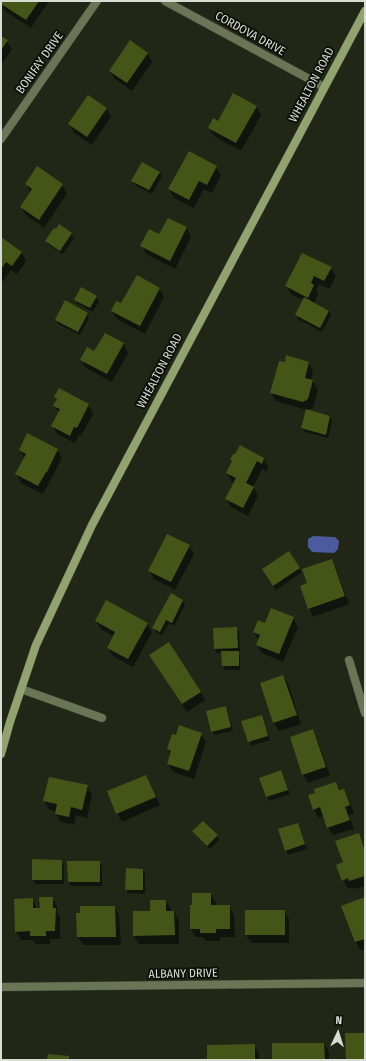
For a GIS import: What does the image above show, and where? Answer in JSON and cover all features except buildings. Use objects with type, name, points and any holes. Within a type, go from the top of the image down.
[{"type":"street","name":"BONIFAY DRIVE","points":[[1,139],[97,1]]},
{"type":"street","name":"CORDOVA DRIVE","points":[[165,1],[324,87]]},
{"type":"street","name":"WHEALTON ROAD","points":[[1,754],[36,645],[92,525],[365,11]]},
{"type":"street","points":[[349,660],[365,713]]},
{"type":"street","points":[[21,689],[102,718]]},
{"type":"street","name":"ALBANY DRIVE","points":[[1,987],[365,983]]},
{"type":"water","points":[[313,536],[335,537],[339,541],[338,549],[334,553],[312,552],[308,547],[308,539]]}]
